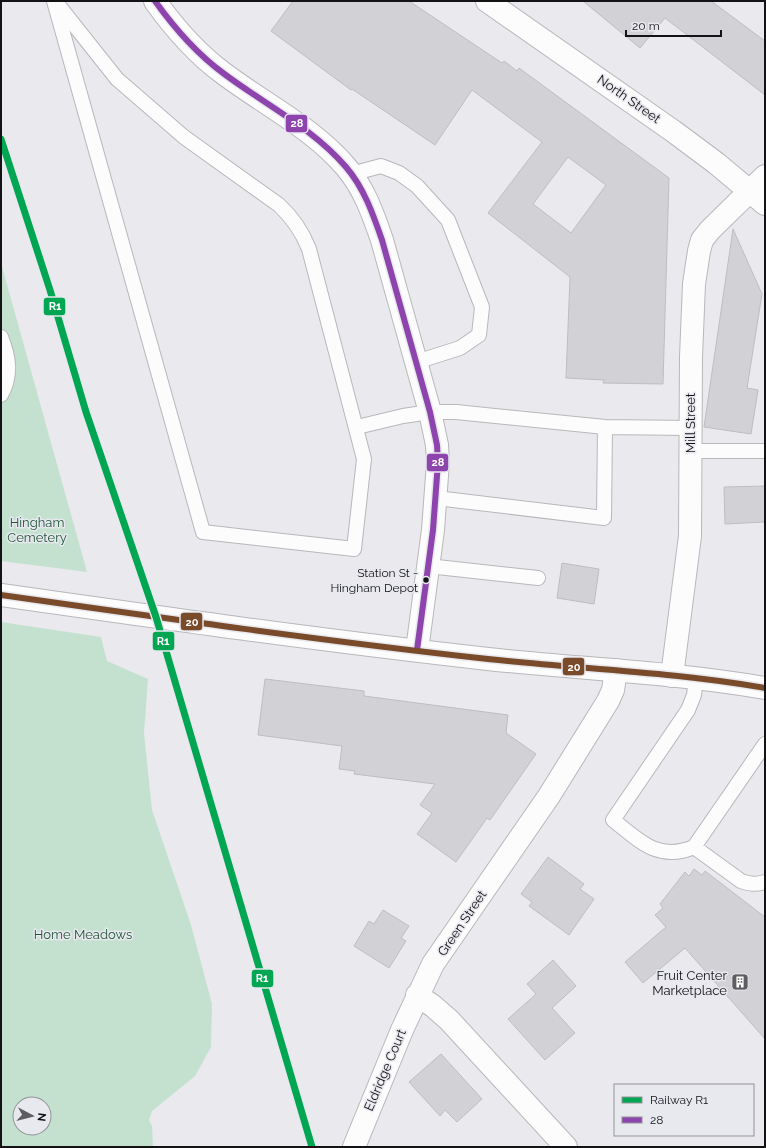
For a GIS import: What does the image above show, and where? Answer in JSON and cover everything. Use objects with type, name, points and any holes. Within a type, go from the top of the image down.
[{"type":"street","points":[[155,1],[176,29],[200,54],[223,73],[322,144],[337,157],[352,174],[365,196],[382,240],[430,412],[437,445],[438,462],[436,498],[417,650]]},
{"type":"street","name":"North Street","points":[[488,1],[760,190]]},
{"type":"street","name":"Mill Street","points":[[672,676],[690,536],[690,428],[694,284],[698,251],[702,240],[710,230],[760,190]]},
{"type":"street","points":[[1,595],[156,618],[417,650],[559,667],[616,670],[672,676],[765,688]]},
{"type":"street","name":"Green Street","points":[[417,995],[434,964],[549,796],[608,701],[613,690],[616,670]]},
{"type":"street","points":[[417,995],[449,1020],[566,1147]]},
{"type":"street","name":"Eldridge Court","points":[[354,1147],[417,995]]},
{"type":"lane","points":[[54,1],[117,79],[184,137],[279,205],[297,225],[309,249],[364,459],[354,549],[203,532],[54,1]]},
{"type":"lane","points":[[352,174],[381,166],[399,173],[417,186],[448,220],[482,307],[479,335],[460,348],[416,362]]},
{"type":"lane","points":[[1,337],[9,361],[9,374],[1,395]]},
{"type":"lane","points":[[356,427],[403,416],[430,412],[456,412],[605,427],[690,428]]},
{"type":"lane","points":[[436,498],[604,518],[605,427]]},
{"type":"lane","points":[[690,451],[765,450]]},
{"type":"lane","points":[[428,566],[538,578]]},
{"type":"lane","points":[[696,679],[694,695],[688,710],[613,820],[647,847],[658,852],[682,852],[694,847],[765,744]]},
{"type":"lane","points":[[694,847],[741,881],[749,884],[765,882]]},
{"type":"green space","name":"Hingham Cemetery","points":[[1,263],[87,572],[1,561]]},
{"type":"green space","name":"Home Meadows","points":[[1,622],[101,637],[107,661],[148,679],[144,733],[152,810],[191,925],[212,1004],[211,1047],[195,1076],[152,1111],[149,1120],[152,1126],[153,1147],[1,1147]]},
{"type":"building","points":[[293,1],[409,1],[502,63],[504,61],[517,71],[519,68],[669,178],[663,384],[603,383],[604,380],[566,378],[570,277],[488,213],[542,142],[472,90],[435,145],[352,89],[351,90],[271,31]],"holes":[[[568,157],[606,185],[571,233],[533,204]]]},
{"type":"building","points":[[583,1],[711,1],[765,41],[765,95],[665,18],[640,48]]},
{"type":"building","points":[[733,229],[762,294],[747,388],[758,390],[751,434],[704,427]]},
{"type":"building","points":[[765,486],[765,522],[725,524],[724,487]]},
{"type":"building","points":[[562,563],[599,569],[594,604],[557,598]]},
{"type":"building","points":[[265,679],[364,691],[364,696],[508,715],[506,733],[536,754],[490,820],[487,818],[456,862],[417,834],[432,813],[420,805],[435,784],[354,774],[355,771],[339,769],[342,746],[258,735]]},
{"type":"building","points":[[548,857],[584,884],[580,889],[594,899],[569,935],[529,906],[532,902],[521,894]]},
{"type":"building","name":"Fruit Center Marketplace","points":[[694,869],[702,875],[705,871],[765,917],[765,1039],[685,948],[643,983],[625,962],[666,927],[655,915],[663,908],[660,904],[685,872],[689,876]]},
{"type":"building","points":[[383,910],[409,926],[401,938],[406,941],[389,968],[354,946],[369,921],[374,924]]},
{"type":"building","points":[[553,960],[576,986],[552,1008],[575,1033],[545,1060],[508,1019],[536,994],[527,984]]},
{"type":"building","points":[[441,1054],[482,1099],[457,1122],[445,1110],[440,1116],[409,1082]]},
{"type":"rail line","name":"R1","points":[[1,139],[50,290],[86,412],[156,617],[312,1147]]},
{"type":"transit line","name":"28","points":[[155,1],[186,40],[213,65],[288,117],[319,140],[333,153],[346,167],[358,184],[371,211],[382,240],[430,412],[437,445],[438,462],[433,530],[417,650]]},
{"type":"transit line","name":"20","points":[[1,595],[366,645],[488,659],[661,674],[765,688]]},
{"type":"place","name":"Station St - Hingham Depot","points":[[426,580]]},
{"type":"place","name":"Fruit Center Marketplace","points":[[740,982]]}]
